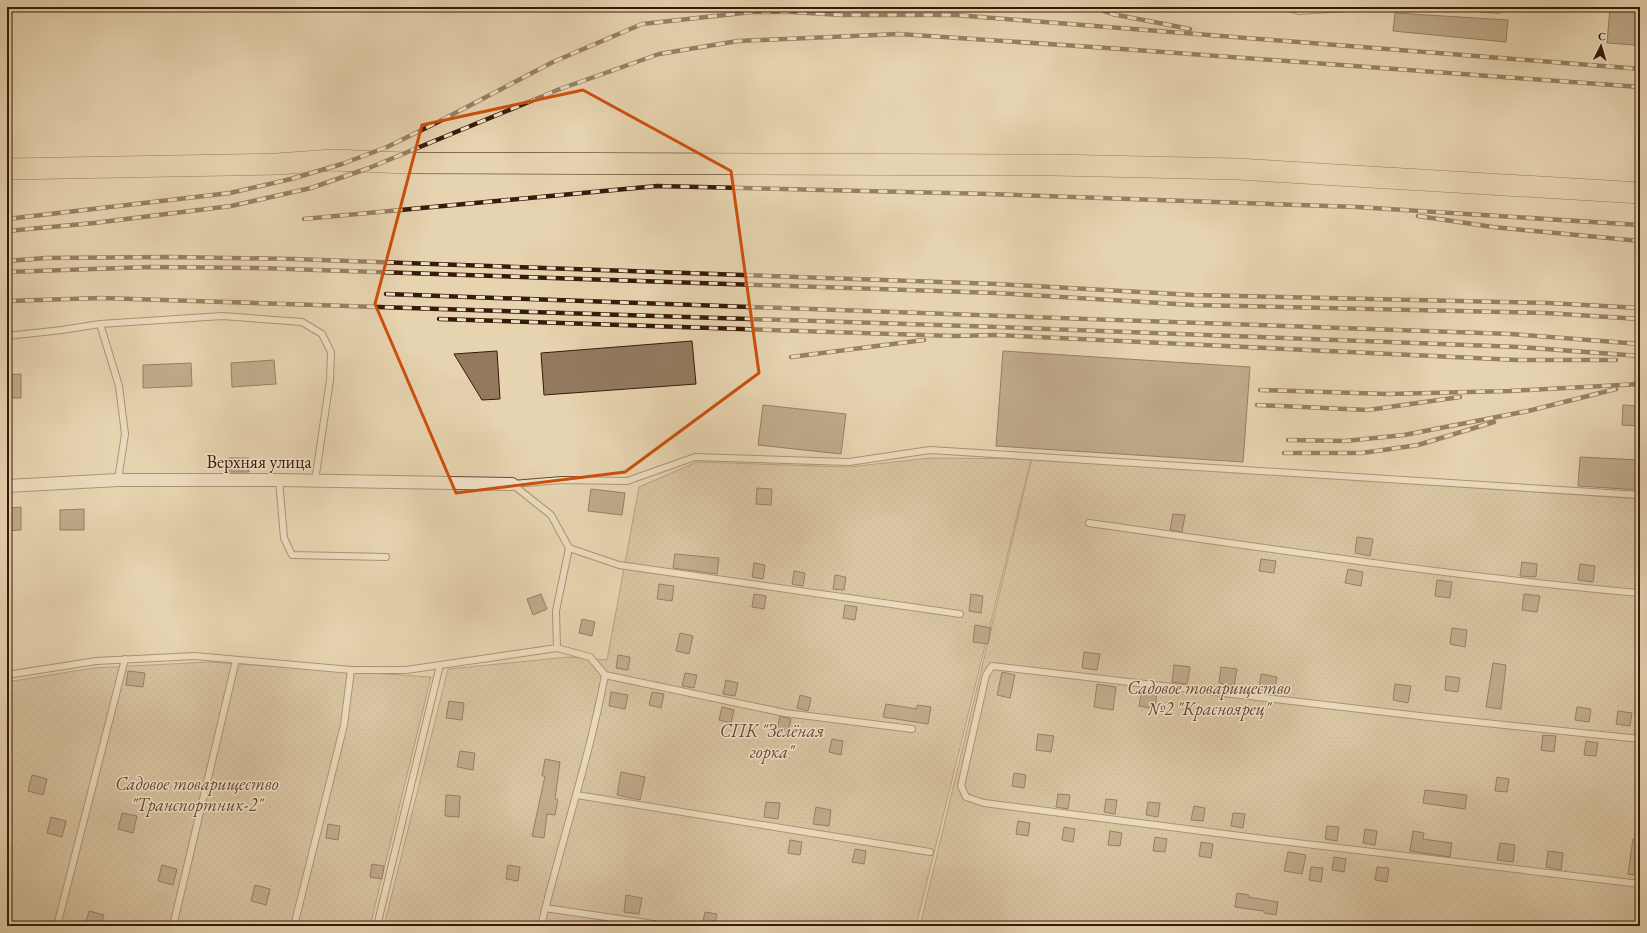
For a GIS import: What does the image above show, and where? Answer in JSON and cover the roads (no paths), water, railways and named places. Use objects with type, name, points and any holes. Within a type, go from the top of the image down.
[{"type":"highway","points":[[7,169],[278,164],[333,160],[407,164],[1054,165],[1237,169],[1640,193]]},
{"type":"street","name":"Верхняя улица","points":[[7,486],[118,480],[315,480],[512,484]]},
{"type":"lane","points":[[1287,7],[1299,11],[1360,7]]},
{"type":"lane","points":[[1465,7],[1498,10]]},
{"type":"lane","points":[[7,336],[100,324],[222,316],[302,322],[322,334],[331,352],[330,373],[315,480]]},
{"type":"lane","points":[[100,324],[119,386],[125,434],[118,480]]},
{"type":"lane","points":[[512,484],[562,480],[627,481],[695,457],[848,462],[930,450],[1640,495]]},
{"type":"lane","points":[[279,480],[284,538],[292,555],[386,557]]},
{"type":"lane","points":[[512,484],[551,515],[569,548],[556,611],[557,648]]},
{"type":"lane","points":[[1089,523],[1268,549],[1540,583],[1640,593]]},
{"type":"lane","points":[[569,548],[619,566],[960,614]]},
{"type":"lane","points":[[7,675],[96,661],[195,656],[351,670],[406,670],[557,648],[590,657],[605,675],[785,713],[912,729]]},
{"type":"lane","points":[[57,926],[125,660]]},
{"type":"lane","points":[[173,926],[236,660]]},
{"type":"lane","points":[[377,926],[440,665]]},
{"type":"lane","points":[[1640,739],[1428,717],[992,666],[986,675],[961,786],[966,797],[984,803],[1279,841],[1640,884]]},
{"type":"lane","points":[[294,926],[344,725],[351,670]]},
{"type":"lane","points":[[541,926],[577,796],[598,711],[605,675]]},
{"type":"lane","points":[[577,796],[930,852]]},
{"type":"lane","points":[[545,908],[666,926]]},
{"type":"railway","points":[[869,7],[905,10]]},
{"type":"railway","points":[[1093,7],[1112,14],[1190,29]]},
{"type":"railway","points":[[7,219],[230,193],[291,179],[342,164],[387,147],[553,62],[642,24],[752,12],[792,12],[841,15],[955,15],[1640,69]]},
{"type":"railway","points":[[7,231],[94,223],[231,206],[311,188],[369,168],[560,89],[659,54],[738,41],[899,34],[1640,87]]},
{"type":"railway","points":[[304,219],[657,186],[989,194],[1357,207],[1640,225]]},
{"type":"railway","points":[[1418,216],[1493,227],[1640,241]]},
{"type":"railway","points":[[7,261],[46,258],[171,257],[293,259],[997,284],[1194,295],[1548,303],[1640,308]]},
{"type":"railway","points":[[7,272],[150,267],[258,268],[996,293],[1193,305],[1546,313],[1640,319]]},
{"type":"railway","points":[[386,294],[1511,334],[1640,344]]},
{"type":"railway","points":[[7,301],[101,298],[998,327],[1519,347],[1640,356]]},
{"type":"railway","points":[[439,319],[954,336],[995,335],[1517,360],[1616,360]]},
{"type":"railway","points":[[791,357],[924,340]]},
{"type":"railway","points":[[1260,390],[1388,394],[1509,391],[1640,384]]},
{"type":"railway","points":[[1288,440],[1345,441],[1404,435],[1528,411],[1616,389]]},
{"type":"railway","points":[[1257,405],[1368,410],[1460,397]]},
{"type":"railway","points":[[1284,453],[1362,453],[1418,445],[1494,422]]},
{"type":"park label","name":"Садовое товарищество №2 \"Красноярец\"","points":[[1209,698]]},
{"type":"park label","name":"СПК \"Зелёная горка\"","points":[[772,741]]},
{"type":"park label","name":"Садовое товарищество \"Транспортник-2\"","points":[[197,794]]}]
